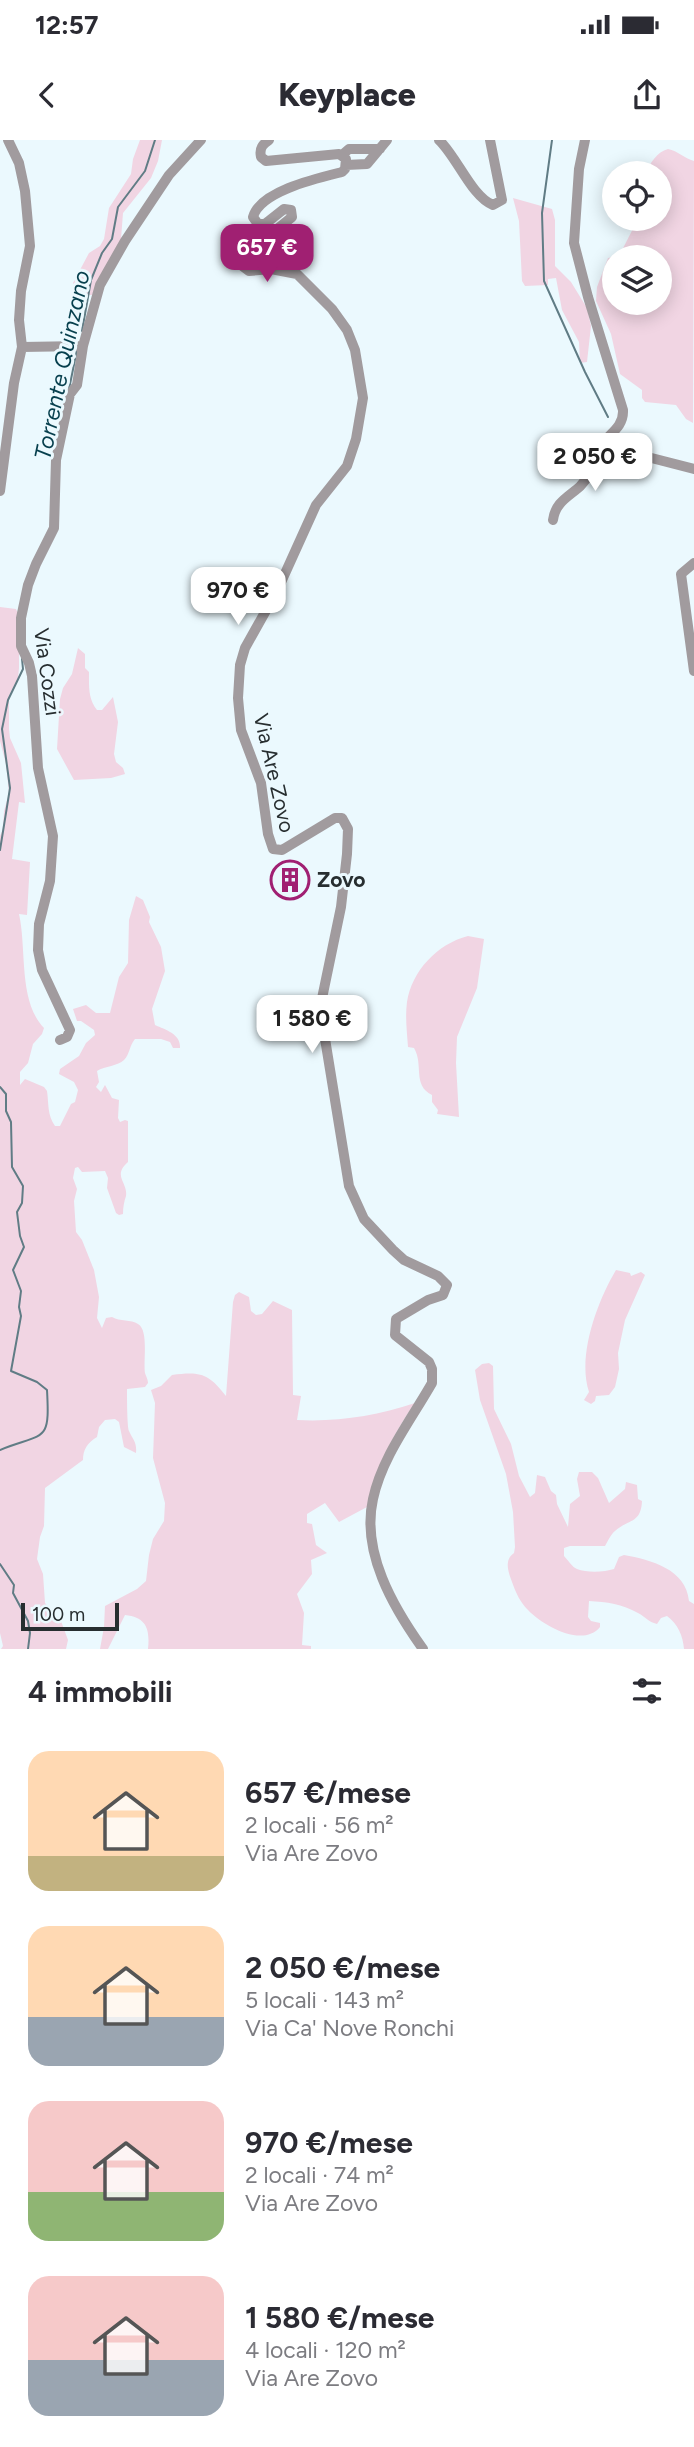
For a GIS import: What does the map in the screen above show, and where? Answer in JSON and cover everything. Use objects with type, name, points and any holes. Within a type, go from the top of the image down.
[{"type":"street","points":[[0,491],[14,383],[22,347],[19,320],[21,290],[30,246],[25,191],[19,163],[8,140]]},
{"type":"street","name":"Via Cozzi","points":[[60,1040],[67,1037],[70,1030],[42,970],[38,950],[39,924],[50,881],[53,836],[38,768],[32,676],[21,646],[20,635],[28,585],[54,528],[56,460],[70,394],[77,385],[80,346],[100,285],[169,174],[201,140]]},
{"type":"street","points":[[269,140],[260,152],[262,158],[269,161],[342,155],[349,149],[380,149]]},
{"type":"street","name":"Via Are Zovo","points":[[387,140],[367,164],[346,165],[342,172],[303,181],[257,208],[253,217],[258,224],[265,224],[284,209],[292,211],[292,217],[241,260],[246,270],[271,269],[297,274],[332,309],[348,330],[355,350],[363,398],[356,439],[346,466],[316,505],[278,589],[245,648],[240,665],[238,698],[241,730],[261,783],[268,834],[273,849],[282,850],[335,818],[342,818],[347,826],[349,837],[341,907],[320,1008],[349,1186],[364,1219],[393,1250],[404,1260],[438,1276],[447,1285],[443,1295],[420,1304],[396,1320],[395,1335],[429,1362],[432,1383],[384,1467],[373,1500],[371,1523],[371,1546],[388,1592],[423,1649]]},
{"type":"street","points":[[439,140],[450,150],[479,195],[494,205],[502,200],[490,140]]},
{"type":"street","points":[[553,520],[561,502],[576,490],[587,476],[593,474],[599,455],[597,450],[624,420],[574,243],[579,169],[585,140]]},
{"type":"street","points":[[342,155],[346,159],[346,165]]},
{"type":"street","points":[[22,347],[80,346]]},
{"type":"street","points":[[599,455],[621,451],[694,469]]},
{"type":"street","points":[[694,563],[681,574],[694,671]]},
{"type":"shaded area","points":[[140,140],[162,140],[158,161],[151,178],[123,213],[121,239],[92,295],[78,295],[73,283],[89,253],[100,246],[104,239],[109,208],[131,174]]},
{"type":"shaded area","points":[[668,149],[694,161],[693,423],[686,419],[676,405],[645,402],[642,390],[620,374],[611,334],[602,315],[672,315],[672,245],[625,245],[632,231],[672,231],[672,161],[652,161]]},
{"type":"shaded area","points":[[513,198],[552,209],[555,220],[555,266],[571,282],[587,308],[591,326],[587,362],[580,363],[579,342],[562,310],[556,278],[548,279],[548,285],[525,286],[522,281],[519,221]]},
{"type":"shaded area","points":[[602,274],[602,314],[596,301]]},
{"type":"shaded area","points":[[0,607],[16,609],[19,616],[19,668],[18,678],[9,696],[9,729],[21,763],[25,803],[19,802],[12,859],[30,862],[27,915],[19,914],[30,1004],[44,1028],[33,1044],[28,1063],[20,1072],[20,1085],[25,1079],[44,1087],[51,1117],[55,1126],[60,1126],[71,1104],[75,1102],[78,1090],[74,1082],[59,1074],[60,1069],[79,1056],[86,1043],[95,1035],[94,1030],[77,1021],[73,1009],[86,1005],[96,1013],[110,1013],[119,977],[128,963],[129,920],[136,896],[143,900],[150,917],[149,922],[161,947],[165,971],[152,1009],[155,1025],[175,1036],[180,1043],[180,1048],[173,1048],[170,1042],[161,1039],[135,1039],[124,1060],[97,1071],[99,1082],[96,1087],[101,1092],[105,1085],[112,1098],[119,1100],[120,1122],[128,1121],[128,1162],[121,1171],[126,1191],[123,1214],[116,1213],[107,1188],[108,1178],[105,1171],[82,1172],[78,1167],[75,1168],[73,1178],[77,1189],[74,1201],[76,1232],[94,1270],[99,1297],[97,1318],[102,1328],[106,1318],[112,1317],[135,1322],[141,1327],[145,1339],[145,1373],[148,1383],[145,1387],[127,1389],[128,1428],[136,1453],[124,1447],[119,1422],[115,1419],[105,1420],[99,1427],[97,1437],[86,1447],[83,1460],[45,1488],[44,1526],[37,1559],[43,1574],[45,1603],[61,1621],[68,1640],[66,1649],[1,1649],[0,836],[9,793],[0,741]]},
{"type":"shaded area","points":[[78,648],[85,654],[85,668],[89,672],[89,687],[94,706],[97,710],[102,710],[113,697],[118,722],[114,754],[116,762],[125,774],[111,778],[74,780],[57,749],[60,699],[72,674]]},
{"type":"shaded area","points":[[468,936],[484,939],[477,988],[457,1037],[459,1117],[437,1114],[432,1095],[422,1086],[417,1054],[414,1048],[408,1047],[406,1008],[414,980],[428,960],[446,945]]},
{"type":"shaded area","points":[[616,1270],[630,1273],[631,1276],[641,1272],[645,1275],[625,1320],[615,1387],[609,1395],[596,1396],[591,1404],[584,1400],[589,1392],[585,1362],[587,1346],[596,1313]]},
{"type":"shaded area","points":[[239,1292],[249,1297],[251,1311],[256,1315],[262,1314],[273,1301],[292,1310],[293,1395],[301,1396],[297,1420],[357,1417],[415,1403],[386,1453],[367,1507],[339,1522],[325,1503],[307,1514],[307,1523],[312,1524],[316,1545],[327,1553],[311,1560],[312,1574],[297,1594],[304,1613],[302,1645],[311,1646],[311,1649],[148,1649],[146,1626],[138,1618],[125,1615],[108,1649],[100,1649],[105,1606],[137,1589],[146,1581],[153,1539],[164,1521],[165,1503],[153,1458],[155,1403],[151,1390],[161,1386],[172,1375],[190,1373],[209,1379],[226,1396],[233,1302]]},
{"type":"shaded area","points":[[489,1363],[493,1366],[494,1409],[511,1444],[519,1476],[530,1497],[535,1493],[537,1475],[545,1477],[551,1491],[556,1495],[557,1504],[568,1527],[570,1504],[580,1496],[577,1479],[579,1472],[592,1472],[598,1478],[609,1503],[625,1489],[626,1482],[637,1485],[638,1499],[642,1501],[639,1514],[633,1520],[614,1532],[605,1546],[570,1546],[564,1548],[564,1556],[575,1568],[586,1571],[614,1569],[619,1557],[624,1555],[666,1568],[681,1581],[689,1601],[694,1604],[694,1649],[684,1649],[679,1631],[667,1616],[661,1618],[657,1624],[626,1607],[589,1601],[588,1617],[591,1621],[600,1623],[600,1627],[593,1633],[574,1635],[543,1622],[523,1604],[508,1570],[508,1562],[515,1547],[513,1512],[506,1474],[480,1400],[475,1370],[482,1364]]},
{"type":"waterway","name":"Torrente Quinzano","points":[[82,331],[91,280],[102,253],[112,239],[118,207],[145,171],[155,140]]},
{"type":"waterway","points":[[552,140],[542,213],[544,281],[608,417]]},
{"type":"waterway","name":"Torrente Quinzano","points":[[69,389],[77,350]]},
{"type":"waterway","name":"Torrente Quinzano","points":[[0,850],[10,788],[2,729],[8,700],[23,669],[22,659]]},
{"type":"waterway","name":"Torrente Quinzano","points":[[0,1087],[6,1094],[6,1111],[11,1122],[12,1167],[23,1186],[22,1203],[17,1212],[24,1247],[13,1270],[21,1291],[21,1316],[11,1371],[37,1382],[47,1390],[48,1407],[42,1434],[0,1450]]},
{"type":"waterway","name":"Torrente Quinzano","points":[[0,1564],[14,1585],[13,1593],[28,1621],[28,1649]]},
{"type":"place","name":"Zovo","points":[[290,880]]}]
